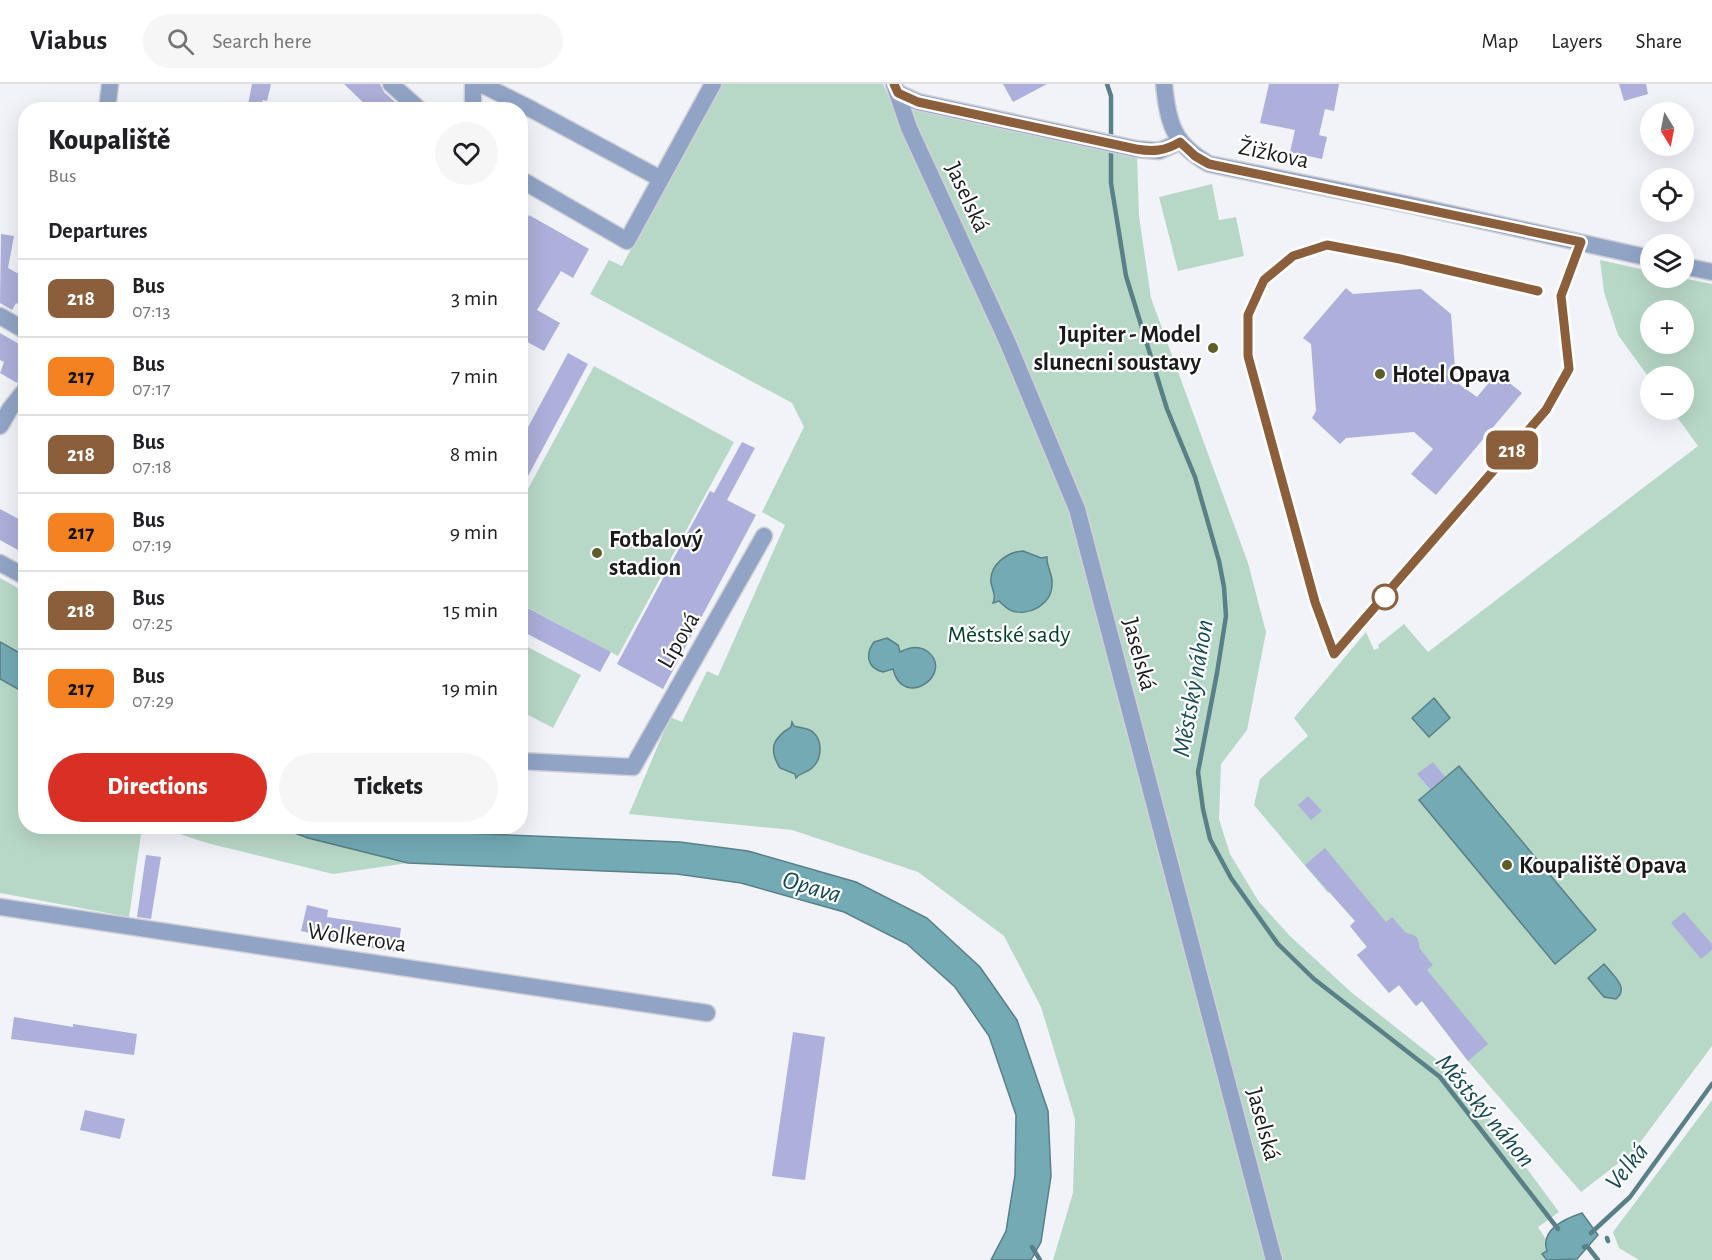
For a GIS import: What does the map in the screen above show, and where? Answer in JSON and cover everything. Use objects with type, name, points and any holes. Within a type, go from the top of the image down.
[{"type":"street","points":[[107,102],[110,84]]},
{"type":"street","points":[[391,84],[411,102]]},
{"type":"street","points":[[473,84],[473,102]]},
{"type":"street","points":[[481,84],[515,102]]},
{"type":"street","points":[[528,184],[627,241],[713,84]]},
{"type":"street","points":[[896,88],[918,102],[1136,149],[1159,151],[1180,142],[1170,121],[1164,84]]},
{"type":"street","name":"Jaselská","points":[[896,88],[909,128],[1007,341],[1077,508],[1275,1260]]},
{"type":"street","points":[[528,109],[661,179]]},
{"type":"street","name":"Žižkova","points":[[1180,142],[1195,156],[1209,164],[1411,205],[1640,256]]},
{"type":"street","points":[[1694,268],[1712,272]]},
{"type":"street","points":[[0,316],[18,326]]},
{"type":"street","points":[[0,426],[18,399]]},
{"type":"street","name":"Lípová","points":[[528,761],[633,767],[764,536]]},
{"type":"street","points":[[0,563],[18,573]]},
{"type":"street","name":"Wolkerova","points":[[0,908],[707,1012]]},
{"type":"green space","name":"Městské sady","points":[[720,84],[883,84],[893,106],[1137,157],[1139,216],[1151,298],[1248,563],[1266,632],[1247,730],[1221,764],[1219,819],[1230,854],[1259,902],[1290,936],[1351,992],[1460,1078],[1559,1212],[1538,1227],[1545,1238],[1547,1260],[1053,1260],[1073,1193],[1075,1119],[1041,1007],[1004,936],[918,872],[792,830],[629,814],[670,717],[682,722],[707,671],[718,676],[785,525],[762,512],[804,427],[792,403],[590,294],[609,260],[622,266]]},
{"type":"green space","points":[[1212,184],[1219,220],[1236,217],[1244,256],[1178,271],[1159,197]]},
{"type":"green space","points":[[1600,260],[1640,269],[1640,288],[1694,288],[1694,280],[1712,284],[1712,1046],[1633,1152],[1581,1192],[1468,1061],[1422,1001],[1416,1006],[1399,985],[1389,993],[1357,955],[1367,947],[1350,926],[1355,921],[1330,892],[1328,893],[1254,805],[1260,779],[1308,736],[1294,718],[1366,632],[1374,650],[1404,624],[1428,652],[1698,446],[1679,420],[1694,420],[1694,366],[1641,366],[1618,335],[1604,292]]},
{"type":"green space","name":"Fotbalový stadion","points":[[594,366],[734,442],[618,656],[528,608],[528,489]]},
{"type":"green space","points":[[0,578],[18,588],[18,652],[0,642]]},
{"type":"green space","points":[[528,647],[581,675],[553,728],[528,715]]},
{"type":"green space","points":[[0,679],[18,689],[18,834],[141,834],[129,917],[0,893]]},
{"type":"green space","points":[[179,834],[297,834],[408,863],[333,874]]},
{"type":"green space","points":[[1712,1100],[1712,1260],[1639,1260],[1619,1248],[1613,1232]]},
{"type":"water","points":[[1023,551],[1041,558],[1047,557],[1052,584],[1048,598],[1038,607],[1031,611],[1017,612],[999,601],[993,603],[991,576],[996,565],[1005,557]]},
{"type":"water","points":[[887,638],[898,645],[900,652],[914,647],[927,651],[934,660],[935,669],[932,677],[925,684],[916,688],[907,687],[899,681],[893,669],[883,672],[871,664],[869,651],[874,642]]},
{"type":"water","points":[[0,642],[18,652],[18,689],[0,679]]},
{"type":"water","points":[[1434,698],[1450,718],[1429,737],[1412,718]]},
{"type":"water","points":[[792,722],[794,726],[813,732],[820,745],[818,760],[810,770],[796,778],[795,774],[780,768],[773,750],[776,740],[791,727]]},
{"type":"water","name":"Koupaliště Opava","points":[[1459,766],[1596,930],[1555,964],[1419,800]]},
{"type":"water","name":"Opava","points":[[297,834],[486,834],[680,842],[748,851],[856,882],[927,918],[980,967],[1017,1020],[1048,1111],[1051,1176],[1041,1242],[1031,1260],[991,1260],[1006,1231],[1015,1175],[1016,1115],[989,1036],[955,987],[907,944],[844,912],[741,883],[677,874],[408,863]]},
{"type":"water","points":[[1604,964],[1620,986],[1620,995],[1616,999],[1604,997],[1588,978]]},
{"type":"water","points":[[1582,1213],[1598,1235],[1577,1259],[1547,1260],[1542,1254],[1547,1251],[1547,1237],[1550,1231],[1561,1222]]},
{"type":"building","points":[[252,84],[271,84],[267,101],[249,102]]},
{"type":"building","points":[[344,84],[380,84],[384,92],[395,102],[363,102]]},
{"type":"building","points":[[1003,84],[1047,84],[1013,102]]},
{"type":"building","points":[[1269,84],[1339,84],[1334,111],[1325,109],[1319,135],[1327,137],[1322,159],[1290,152],[1295,130],[1260,123]]},
{"type":"building","points":[[1619,84],[1646,84],[1648,94],[1624,101]]},
{"type":"building","points":[[529,215],[589,249],[573,278],[561,271],[537,310],[560,323],[544,351],[528,342]]},
{"type":"building","points":[[1,234],[14,236],[8,268],[18,274],[18,304],[16,303],[12,310],[0,303]]},
{"type":"building","points":[[1346,288],[1353,294],[1421,289],[1451,314],[1456,382],[1477,397],[1497,373],[1522,393],[1436,495],[1411,474],[1433,449],[1414,432],[1346,438],[1340,444],[1312,418],[1316,411],[1311,344],[1303,338]]},
{"type":"building","points":[[0,333],[18,343],[17,383],[0,373],[4,362],[0,360]]},
{"type":"building","points":[[568,353],[588,364],[528,476],[528,427]]},
{"type":"building","points":[[742,442],[755,448],[727,500],[756,515],[663,689],[617,664],[710,491],[714,493]]},
{"type":"building","points":[[0,509],[18,519],[18,550],[0,540]]},
{"type":"building","points":[[528,608],[611,652],[600,672],[528,634]]},
{"type":"building","points":[[1433,762],[1445,777],[1430,789],[1417,774]]},
{"type":"building","points":[[1308,796],[1322,811],[1311,820],[1298,805]]},
{"type":"building","points":[[1325,848],[1386,922],[1392,917],[1406,933],[1418,939],[1420,949],[1433,965],[1427,970],[1488,1044],[1468,1061],[1422,1001],[1416,1006],[1399,985],[1389,993],[1357,955],[1367,947],[1350,926],[1355,921],[1305,865]]},
{"type":"building","points":[[146,855],[161,857],[151,919],[137,917]]},
{"type":"building","points":[[307,905],[328,910],[327,917],[401,928],[398,952],[333,942],[333,938],[301,931]]},
{"type":"building","points":[[1684,912],[1712,944],[1712,950],[1701,959],[1671,923]]},
{"type":"building","points":[[14,1017],[73,1027],[73,1024],[137,1034],[134,1055],[11,1039]]},
{"type":"building","points":[[793,1032],[825,1037],[805,1180],[772,1176]]},
{"type":"building","points":[[85,1110],[125,1119],[120,1139],[80,1130]]},
{"type":"waterway","name":"Městský náhon","points":[[1107,84],[1111,96],[1111,139]]},
{"type":"waterway","name":"Městský náhon","points":[[1111,147],[1111,183],[1126,276],[1167,409],[1195,477],[1224,587],[1226,616],[1198,772],[1210,839],[1231,878],[1278,944],[1314,979],[1440,1077],[1558,1229]]},
{"type":"waterway","name":"Velká","points":[[1591,1233],[1630,1197],[1712,1084]]},
{"type":"waterway","name":"Městský náhon","points":[[1584,1247],[1587,1246],[1598,1260]]},
{"type":"waterway","name":"Velká","points":[[1032,1247],[1040,1260]]},
{"type":"bus line","name":"218","points":[[894,84],[898,93],[918,102],[1136,149],[1159,151],[1180,142],[1195,156],[1209,164],[1581,242],[1561,296],[1569,369],[1546,410],[1334,654],[1315,602],[1248,356],[1248,315],[1264,280],[1293,256],[1327,245],[1400,259],[1538,291]]},
{"type":"place","name":"Jupiter - Model slunecni soustavy","points":[[1213,348]]},
{"type":"place","name":"Hotel Opava","points":[[1380,374]]},
{"type":"place","name":"Fotbalový stadion","points":[[597,553]]},
{"type":"place","name":"Koupaliště Opava","points":[[1507,865]]}]
